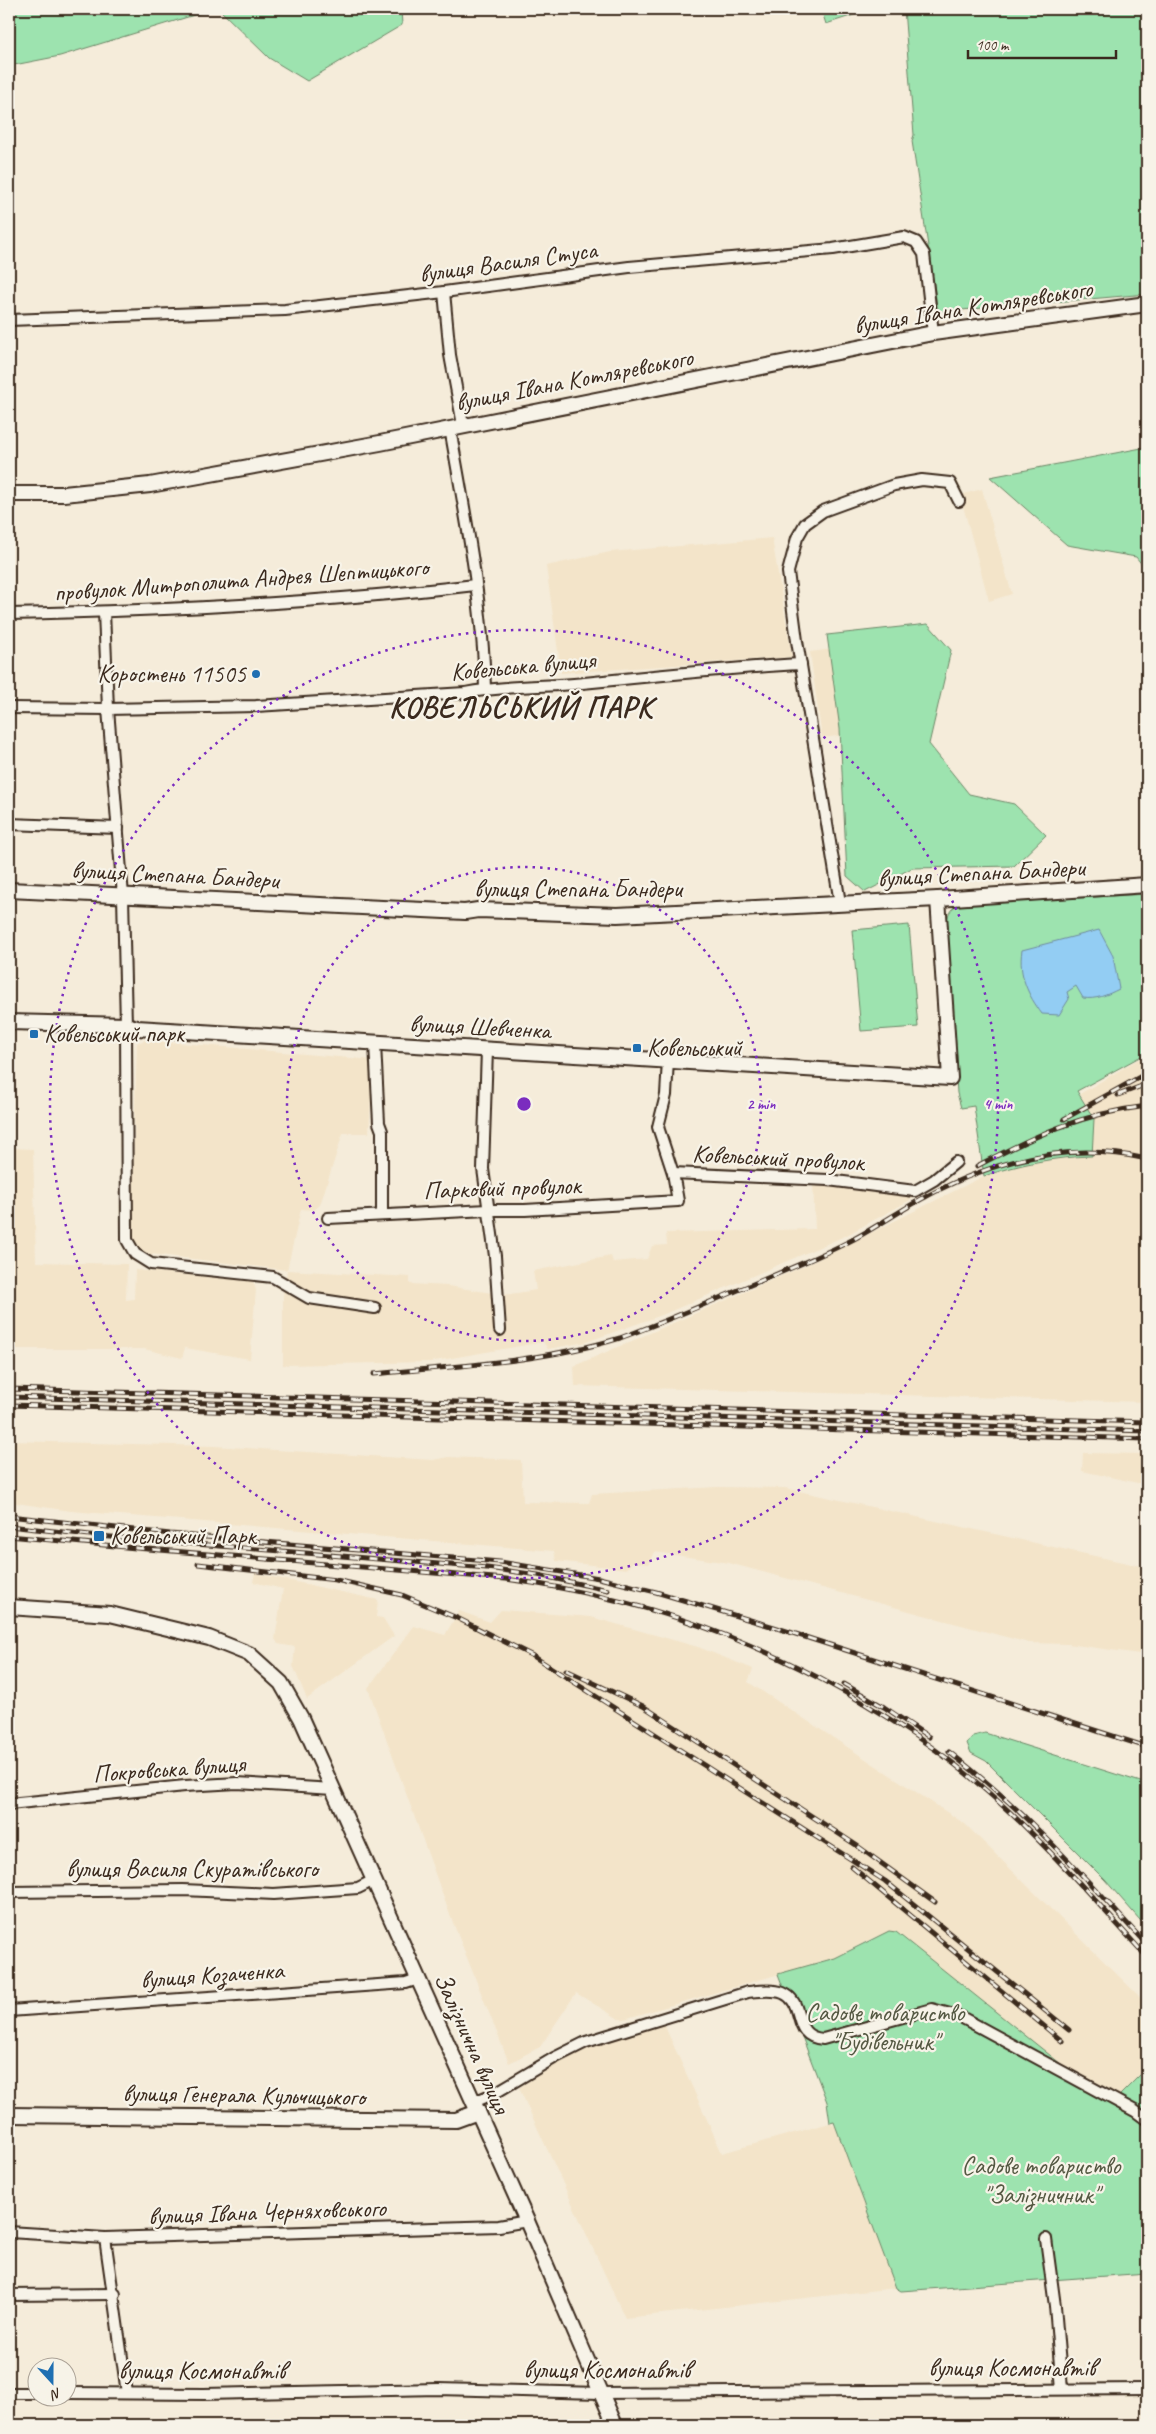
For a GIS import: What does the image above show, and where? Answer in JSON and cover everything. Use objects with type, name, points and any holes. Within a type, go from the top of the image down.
[{"type":"street","name":"вулиця Василя Стуса","points":[[9,320],[285,310],[444,292],[629,267],[833,249],[904,237],[916,242],[924,254],[932,333]]},
{"type":"street","points":[[444,292],[485,689]]},
{"type":"street","name":"вулиця Івана Котляревського","points":[[9,494],[64,494],[150,485],[457,427],[932,333],[1147,304]]},
{"type":"street","points":[[840,903],[788,572],[797,538],[805,524],[823,511],[894,485],[922,480],[950,482],[958,501]]},
{"type":"street","name":"провулок Митрополита Андрея Шептицького","points":[[9,614],[104,612],[375,596],[475,585]]},
{"type":"street","points":[[104,612],[108,709],[123,896],[127,1240],[135,1254],[151,1264],[273,1277],[310,1298],[375,1308]]},
{"type":"street","name":"Ковельська вулиця","points":[[9,708],[108,709],[256,706],[465,693],[485,689],[571,684],[740,667],[801,664]]},
{"type":"street","points":[[9,824],[118,828]]},
{"type":"street","name":"вулиця Степана Бандери","points":[[9,890],[465,912],[478,910],[593,916],[938,899],[1147,885]]},
{"type":"street","name":"вулиця Шевченка","points":[[9,1022],[126,1025],[137,1028],[375,1044],[950,1078],[938,899]]},
{"type":"street","points":[[375,1044],[379,1123],[382,1130],[382,1214]]},
{"type":"street","points":[[486,1050],[482,1169],[495,1256],[500,1330]]},
{"type":"street","name":"Ковельський провулок","points":[[668,1060],[666,1095],[658,1127],[673,1173],[828,1180],[915,1191],[934,1180],[956,1162]]},
{"type":"street","name":"Парковий провулок","points":[[328,1218],[382,1214],[525,1210],[678,1201],[673,1173]]},
{"type":"street","name":"Залізнична вулиця","points":[[9,1606],[110,1614],[209,1638],[250,1654],[281,1683],[301,1718],[374,1880],[527,2221],[615,2425]]},
{"type":"street","name":"Покровська вулиця","points":[[9,1804],[193,1785],[237,1783],[332,1789]]},
{"type":"street","name":"вулиця Василя Скуратівського","points":[[9,1892],[183,1890],[274,1894],[358,1888],[374,1880]]},
{"type":"street","name":"вулиця Козаченка","points":[[9,2011],[406,1983],[418,1978]]},
{"type":"street","points":[[476,2107],[495,2093],[554,2058],[586,2042],[748,1992],[771,1991],[783,1993],[792,1999],[805,2033],[812,2038],[823,2039],[932,2009],[961,2018],[1135,2111],[1147,2120]]},
{"type":"street","name":"вулиця Генерала Кульчицького","points":[[9,2115],[456,2120],[476,2107]]},
{"type":"street","name":"вулиця Івана Черняховського","points":[[9,2232],[106,2238],[499,2226],[527,2221]]},
{"type":"street","points":[[106,2238],[127,2394]]},
{"type":"street","points":[[1046,2238],[1055,2306],[1062,2389]]},
{"type":"street","points":[[9,2295],[115,2294]]},
{"type":"street","name":"вулиця Космонавтів","points":[[78,2393],[438,2389],[600,2393],[1147,2389]]},
{"type":"street","points":[[9,2392],[28,2393]]},
{"type":"shaded area","points":[[982,489],[1012,594],[989,601],[960,495]]},
{"type":"shaded area","points":[[772,538],[792,657],[561,673],[546,566],[610,552]]},
{"type":"shaded area","points":[[833,649],[845,735],[822,738],[810,652]]},
{"type":"shaded area","points":[[146,1040],[373,1060],[369,1133],[343,1133],[320,1205],[314,1210],[301,1209],[287,1270],[143,1253],[131,1241],[137,1043]]},
{"type":"shaded area","points":[[1147,1054],[1147,1402],[575,1386],[574,1366],[809,1264],[984,1176],[1017,1165],[1051,1159],[1092,1156],[1094,1119],[1080,1094]]},
{"type":"shaded area","points":[[9,1148],[33,1149],[36,1262],[127,1264],[126,1300],[134,1299],[135,1270],[253,1281],[256,1290],[250,1359],[185,1348],[182,1358],[144,1349],[9,1349]]},
{"type":"shaded area","points":[[813,1182],[921,1194],[845,1236],[662,1315],[586,1342],[548,1349],[543,1342],[429,1362],[283,1365],[283,1296],[287,1270],[410,1277],[410,1284],[448,1286],[504,1295],[536,1290],[533,1271],[611,1256],[613,1262],[647,1259],[652,1246],[667,1245],[666,1233],[815,1229]]},
{"type":"shaded area","points":[[9,1441],[214,1446],[433,1460],[448,1457],[521,1460],[523,1502],[589,1503],[592,1494],[717,1487],[785,1488],[1145,1567],[1147,1573],[1147,1655],[1068,1644],[1029,1643],[729,1563],[655,1552],[649,1564],[632,1562],[627,1569],[556,1561],[554,1551],[71,1511],[9,1502]]},
{"type":"shaded area","points":[[1083,1453],[1147,1454],[1147,1485],[1082,1471]]},
{"type":"shaded area","points":[[255,1573],[378,1600],[376,1617],[383,1618],[394,1636],[307,1699],[293,1666],[295,1647],[278,1644],[275,1639],[283,1589],[253,1582]]},
{"type":"shaded area","points":[[501,1610],[591,1617],[698,1647],[753,1669],[748,1682],[965,1824],[1147,2004],[1147,2068],[1111,2104],[893,1931],[873,1938],[835,1958],[624,2019],[619,2019],[576,1993],[540,2047],[509,2063],[450,1915],[368,1688],[414,1626],[445,1635],[459,1611],[490,1622]]},
{"type":"shaded area","points":[[663,2022],[722,2153],[830,2123],[836,2127],[896,2288],[625,2318],[519,2088],[572,2051],[586,2044],[633,2035]]},
{"type":"green space","points":[[9,9],[214,9],[60,56],[9,66]]},
{"type":"green space","points":[[219,9],[401,9],[402,25],[307,81],[269,58]]},
{"type":"green space","points":[[821,9],[872,9],[826,24]]},
{"type":"green space","points":[[904,9],[1147,9],[1147,294],[938,312],[912,141],[914,135]]},
{"type":"green space","points":[[1147,447],[1147,571],[1136,557],[1067,545],[990,477]]},
{"type":"green space","points":[[928,624],[951,650],[929,744],[969,794],[1014,804],[1046,835],[1014,866],[912,868],[865,892],[847,876],[840,729],[827,635]]},
{"type":"green space","points":[[1147,894],[1147,1053],[1077,1091],[1094,1119],[1092,1156],[1037,1162],[984,1176],[974,1106],[961,1108],[957,1093],[947,944],[947,922],[950,912],[957,905]]},
{"type":"green space","points":[[909,925],[918,1027],[861,1031],[852,930]]},
{"type":"green space","points":[[985,1733],[1147,1784],[1147,1928],[1105,1880],[986,1761],[971,1753],[967,1743],[973,1736]]},
{"type":"green space","name":"Садове товариство \"Залізничник\"","points":[[889,1931],[896,1932],[1111,2104],[1147,2068],[1147,2273],[901,2291],[896,2288],[834,2122],[830,2123],[827,2102],[778,1974],[835,1958]]},
{"type":"water","points":[[1099,930],[1113,956],[1119,989],[1101,996],[1083,998],[1076,986],[1067,992],[1069,999],[1059,1015],[1042,1014],[1032,1000],[1025,984],[1021,968],[1022,950]]},
{"type":"railway","points":[[1064,1119],[1147,1073]]},
{"type":"railway","points":[[1118,1095],[1147,1084]]},
{"type":"railway","points":[[977,1166],[1059,1127],[1100,1114],[1147,1106]]},
{"type":"railway","points":[[374,1374],[530,1358],[560,1353],[620,1338],[822,1255],[860,1236],[909,1206],[955,1182],[1008,1163],[1062,1153],[1090,1152],[1147,1159]]},
{"type":"railway","points":[[9,1389],[1147,1422]]},
{"type":"railway","points":[[9,1397],[1147,1431]]},
{"type":"railway","points":[[9,1405],[1147,1439]]},
{"type":"railway","points":[[9,1516],[170,1534],[500,1562],[599,1578],[656,1592],[774,1627],[1147,1747]]},
{"type":"railway","points":[[9,1526],[99,1536],[487,1568],[538,1575],[608,1590]]},
{"type":"railway","points":[[9,1536],[506,1579],[621,1601],[675,1617],[728,1636],[830,1684],[880,1713],[960,1768],[1044,1846],[1147,1957]]},
{"type":"railway","points":[[198,1564],[336,1580],[402,1595],[457,1618],[533,1656],[885,1881],[1069,2030]]},
{"type":"railway","points":[[566,1670],[643,1706],[856,1845],[935,1902]]},
{"type":"railway","points":[[844,1684],[884,1707],[929,1737]]},
{"type":"railway","points":[[949,1752],[1028,1820],[1147,1945]]},
{"type":"railway","points":[[852,1867],[1062,2041]]},
{"type":"place","name":"Коростень 11505","points":[[256,674]]},
{"type":"place","name":"Ковельський парк","points":[[34,1034]]},
{"type":"place","name":"Ковельський","points":[[637,1048]]},
{"type":"place","name":"Ковельський Парк","points":[[99,1536]]},
{"type":"district","name":"КОВЕЛЬСЬКИЙ ПАРК","points":[[521,707]]},
{"type":"park label","name":"Садове товариство \"Будівельник\"","points":[[885,2028]]}]
